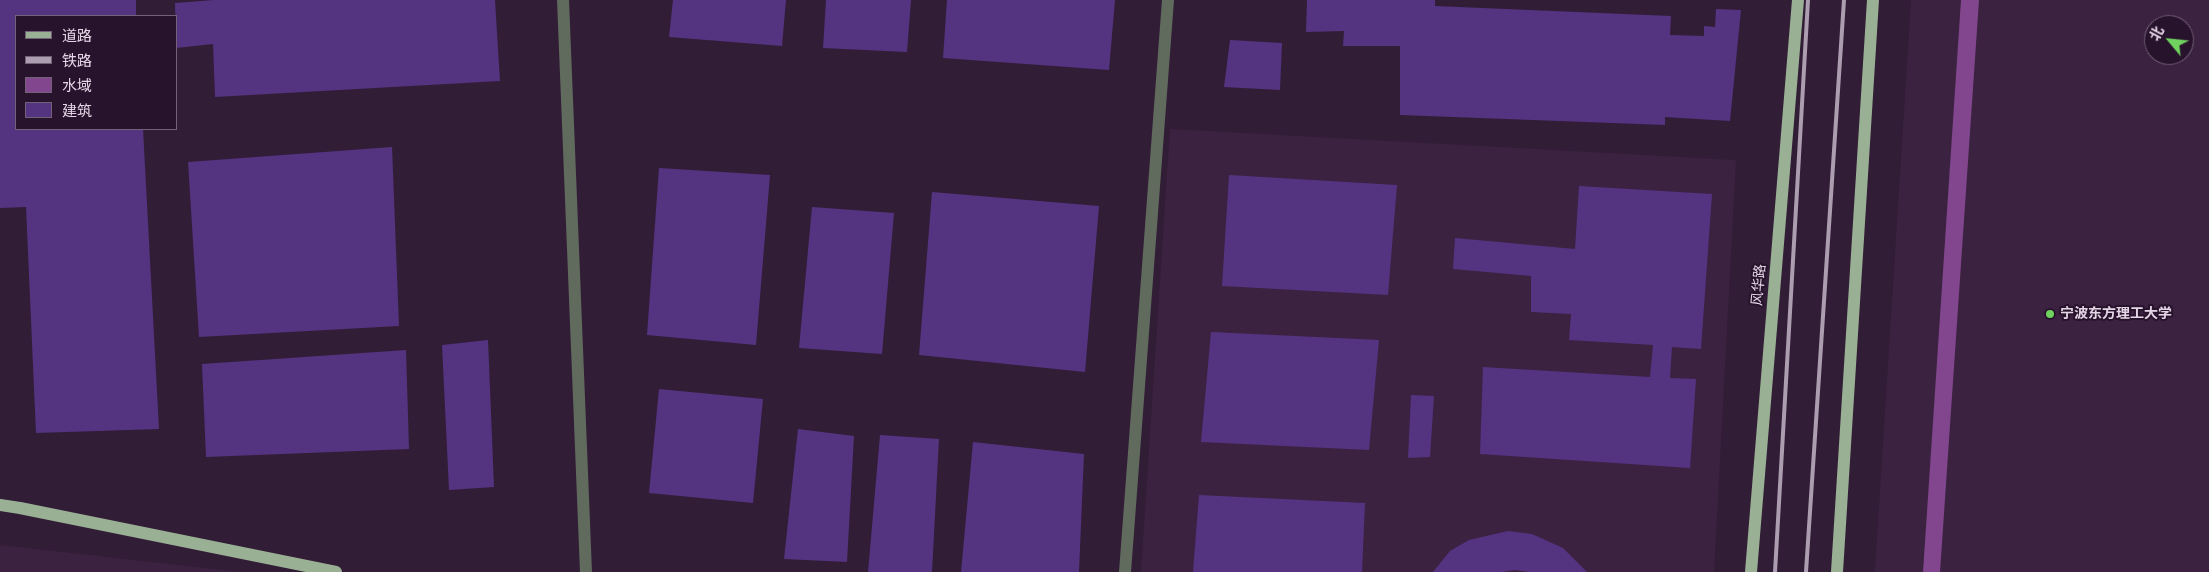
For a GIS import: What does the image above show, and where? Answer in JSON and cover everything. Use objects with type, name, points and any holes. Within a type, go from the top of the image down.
[{"type":"main road","name":"风华路","points":[[1751,572],[1798,0]]},
{"type":"main road","points":[[1836,572],[1873,0]]},
{"type":"main road","points":[[0,506],[30,510],[336,572]]},
{"type":"street","points":[[563,0],[586,572]]},
{"type":"street","points":[[1125,572],[1168,0]]},
{"type":"shaded area","name":"宁波东方理工大学","points":[[1911,0],[2209,0],[2209,572],[1875,572]]},
{"type":"shaded area","points":[[1170,129],[1736,160],[1714,572],[1141,572]]},
{"type":"shaded area","points":[[0,545],[241,572],[0,572]]},
{"type":"water","points":[[1961,0],[1979,0],[1940,572],[1923,572]]},
{"type":"building","points":[[0,0],[136,0],[136,15],[15,15],[15,130],[143,130],[159,429],[36,433],[26,207],[0,208]]},
{"type":"building","points":[[214,0],[495,0],[500,81],[215,97],[213,44],[178,48],[178,15],[175,15],[175,3]]},
{"type":"building","points":[[673,0],[786,0],[782,46],[669,37]]},
{"type":"building","points":[[826,0],[911,0],[907,52],[823,48]]},
{"type":"building","points":[[947,0],[1115,0],[1109,70],[943,58]]},
{"type":"building","points":[[1307,0],[1435,0],[1435,6],[1671,16],[1670,35],[1704,36],[1704,26],[1715,27],[1716,9],[1741,10],[1730,121],[1665,117],[1665,125],[1400,115],[1400,46],[1343,46],[1344,31],[1306,32]]},
{"type":"building","points":[[1230,40],[1282,43],[1280,90],[1224,87]]},
{"type":"building","points":[[392,147],[399,326],[199,337],[188,162]]},
{"type":"building","points":[[659,168],[770,175],[756,345],[647,335]]},
{"type":"building","points":[[1229,175],[1397,185],[1388,295],[1222,286]]},
{"type":"building","points":[[1579,186],[1712,194],[1701,349],[1672,347],[1670,378],[1696,379],[1690,468],[1480,454],[1483,367],[1650,377],[1653,345],[1569,340],[1571,314],[1531,312],[1531,276],[1453,269],[1455,238],[1575,249]]},
{"type":"building","points":[[932,192],[1099,206],[1085,372],[919,355]]},
{"type":"building","points":[[812,207],[894,213],[882,354],[799,348]]},
{"type":"building","points":[[1211,332],[1379,340],[1369,450],[1201,442]]},
{"type":"building","points":[[488,340],[494,487],[449,490],[442,345]]},
{"type":"building","points":[[406,350],[409,449],[206,457],[202,364]]},
{"type":"building","points":[[659,389],[763,399],[753,503],[649,493]]},
{"type":"building","points":[[1411,395],[1434,396],[1430,457],[1408,458]]},
{"type":"building","points":[[798,429],[854,436],[847,562],[784,559]]},
{"type":"building","points":[[880,435],[939,439],[932,572],[868,572]]},
{"type":"building","points":[[973,442],[1084,454],[1079,572],[961,572]]},
{"type":"building","points":[[1199,495],[1365,503],[1362,572],[1193,572]]},
{"type":"building","points":[[1508,531],[1532,534],[1563,548],[1587,572],[1529,572],[1515,570],[1502,572],[1433,572],[1450,551],[1469,540]]},
{"type":"railway","points":[[1775,572],[1808,0]]},
{"type":"railway","points":[[1806,572],[1844,0]]},
{"type":"place","name":"宁波东方理工大学","points":[[2050,314]]}]
